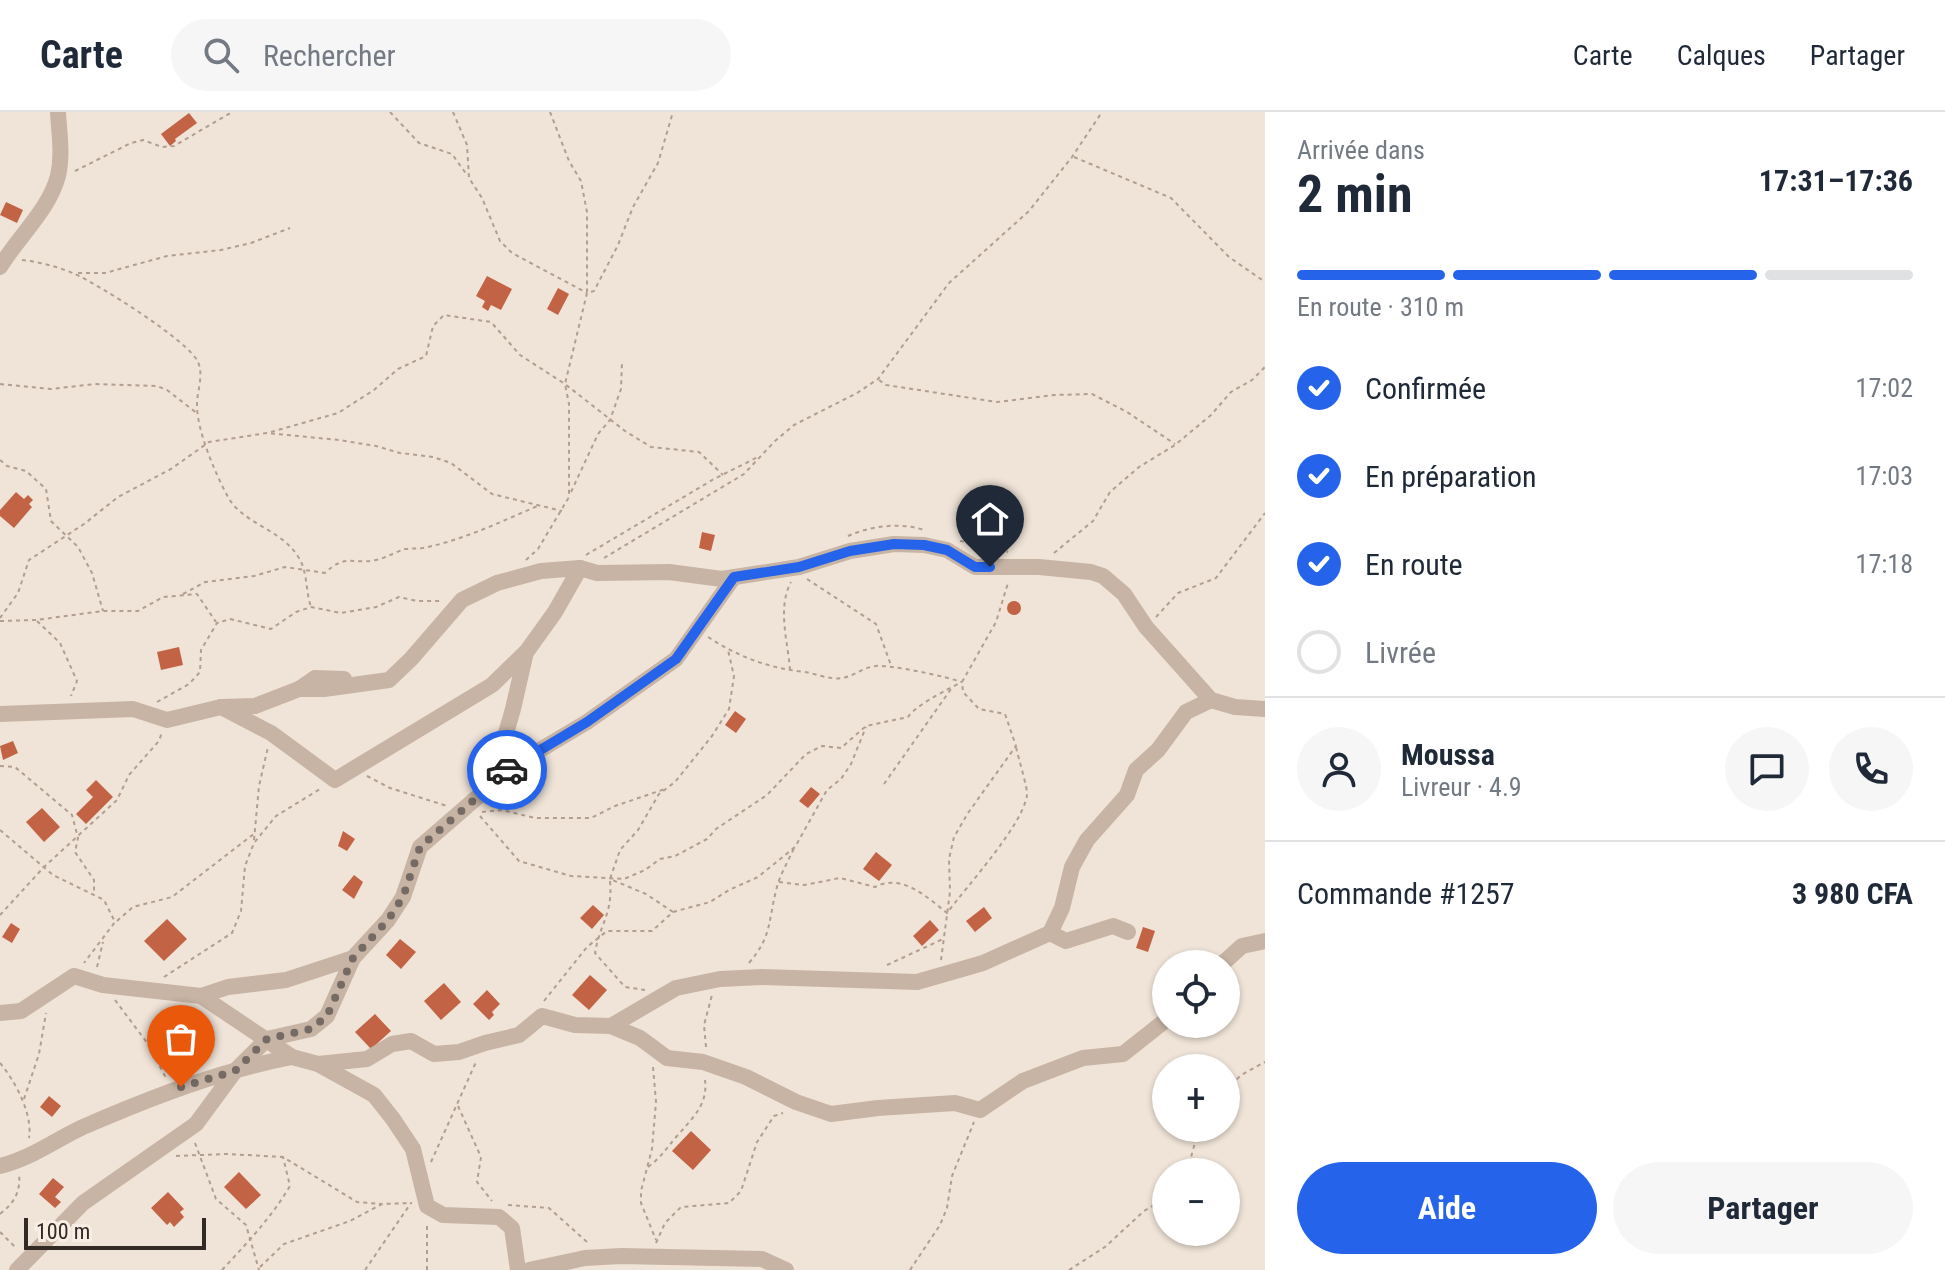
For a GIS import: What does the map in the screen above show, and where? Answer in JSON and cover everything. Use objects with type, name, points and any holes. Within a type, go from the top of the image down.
[{"type":"street","points":[[2,262],[44,205],[57,178],[61,153],[58,112]]},
{"type":"street","points":[[0,714],[133,709],[167,720],[221,707],[255,706],[299,689],[324,689],[389,680],[462,600],[497,583],[541,571],[574,568],[597,573],[669,572],[722,579],[798,569],[850,551],[894,544],[947,550],[975,567],[1039,567],[1103,576],[1124,594],[1146,627],[1211,700],[1235,707],[1265,709]]},
{"type":"street","points":[[221,707],[271,733],[335,780],[492,685],[527,651],[555,612],[574,568]]},
{"type":"street","points":[[17,1270],[83,1203],[196,1124],[235,1071],[267,1039],[311,1029],[327,1016],[353,958],[388,920],[403,897],[420,847],[462,811],[493,778],[628,695],[676,659],[734,577]]},
{"type":"street","points":[[493,778],[527,651]]},
{"type":"street","points":[[611,1026],[676,988],[728,979],[917,982],[983,963],[1050,933],[1062,908],[1072,867],[1087,840],[1127,795],[1136,770],[1158,750],[1170,730],[1186,712],[1211,700]]},
{"type":"street","points":[[1050,933],[1066,941],[1113,926],[1128,932]]},
{"type":"street","points":[[1238,950],[1242,946],[1265,941]]},
{"type":"street","points":[[0,1013],[21,1011],[74,976],[103,985],[201,996],[228,987],[286,980],[353,958]]},
{"type":"street","points":[[201,996],[292,1057],[318,1064],[374,1095],[413,1149],[427,1206],[443,1215],[499,1217],[512,1228],[519,1260],[518,1270]]},
{"type":"street","points":[[318,1064],[367,1059],[392,1044],[411,1041],[434,1054],[459,1052],[519,1035],[542,1016],[575,1025],[611,1026],[651,1046],[667,1058],[703,1062],[831,1114],[955,1103],[980,1110],[1023,1081],[1083,1058],[1123,1054],[1152,1031]]},
{"type":"street","points":[[0,1166],[18,1162],[68,1134],[128,1108],[235,1071],[292,1057]]},
{"type":"street","points":[[529,1270],[585,1258],[653,1249],[693,1257],[762,1259],[786,1270]]},
{"type":"street","points":[[675,1270],[693,1257]]},
{"type":"path","points":[[57,178],[131,143],[143,140],[162,147],[174,146],[232,112]]},
{"type":"path","points":[[390,112],[419,143],[452,154],[482,198],[500,241],[506,247],[537,268],[587,293],[594,291],[633,207],[658,163],[673,112]]},
{"type":"path","points":[[453,112],[467,145],[469,178]]},
{"type":"path","points":[[550,112],[569,161],[581,181],[587,212],[587,293],[565,384],[569,404],[569,497]]},
{"type":"path","points":[[604,558],[738,478],[794,425],[878,379],[949,283],[1029,211],[1072,157],[1102,112]]},
{"type":"path","points":[[1072,157],[1171,198],[1229,257],[1265,282]]},
{"type":"path","points":[[74,273],[105,273],[167,256],[221,250],[251,243],[290,228]]},
{"type":"path","points":[[2,262],[29,261],[74,273],[110,292],[128,307],[161,326],[198,360],[201,377],[197,406],[199,415],[206,444],[230,501],[283,537],[298,555],[306,571],[305,589],[311,607]]},
{"type":"path","points":[[0,620],[18,593],[29,560],[118,497],[171,469],[206,444],[267,433],[338,413],[374,390],[398,369],[426,356],[433,326],[444,315],[491,322],[520,355],[565,384],[610,420],[651,447],[699,452],[723,475]]},
{"type":"path","points":[[519,566],[538,549],[562,511],[598,434],[610,420],[621,389],[622,362]]},
{"type":"path","points":[[1039,567],[1093,521],[1110,492],[1139,467],[1175,445],[1211,415],[1231,392],[1252,380],[1265,367]]},
{"type":"path","points":[[878,379],[886,385],[997,402],[1092,394],[1127,412],[1175,445]]},
{"type":"path","points":[[0,384],[51,389],[95,384],[157,386],[199,415]]},
{"type":"path","points":[[267,433],[339,440],[433,457],[451,463],[492,494],[562,511]]},
{"type":"path","points":[[574,568],[612,538],[762,455]]},
{"type":"path","points":[[0,460],[38,479],[46,489],[51,521],[68,534],[78,547],[92,573],[103,611]]},
{"type":"path","points":[[183,594],[205,582],[254,576],[285,567],[325,573],[335,563],[351,559],[367,562],[407,548],[422,548],[480,531],[541,505]]},
{"type":"path","points":[[1146,627],[1178,593],[1216,578],[1265,513]]},
{"type":"path","points":[[666,788],[591,818],[535,818],[502,810],[471,813],[483,817],[519,861],[571,876],[610,879],[624,879],[645,870],[660,859],[675,856],[707,839],[716,829],[767,795],[806,754],[822,746],[841,748],[866,726],[908,717],[914,708],[962,682],[996,622],[1013,567]]},
{"type":"path","points":[[790,672],[784,622],[787,589],[798,569],[876,624],[892,668]]},
{"type":"path","points":[[0,620],[138,611],[163,597],[197,594],[217,623]]},
{"type":"path","points":[[133,709],[166,699],[189,684],[200,672],[201,650],[217,623],[230,619],[271,629],[296,612],[311,607],[341,613],[376,607],[399,597],[417,601],[462,600]]},
{"type":"path","points":[[36,620],[60,643],[77,681],[68,702],[53,712]]},
{"type":"path","points":[[697,629],[728,650],[761,665],[790,672],[842,678],[878,665],[943,675],[962,682]]},
{"type":"path","points":[[667,993],[625,987],[595,953],[598,938],[610,913],[610,879],[620,850],[638,830],[659,794],[712,736],[729,709],[734,676],[728,650]]},
{"type":"path","points":[[947,913],[1021,817],[1028,791],[1005,714],[979,709],[963,692],[962,682]]},
{"type":"path","points":[[884,784],[951,688]]},
{"type":"path","points":[[0,915],[44,867],[117,800],[129,775],[159,741],[167,720]]},
{"type":"path","points":[[648,1167],[664,1155],[675,1137],[699,1113],[707,1093],[703,1062],[706,1057],[704,1025],[709,1000],[759,952],[769,931],[779,882],[795,847],[827,790],[841,779],[851,764],[866,726]]},
{"type":"path","points":[[162,978],[232,933],[241,911],[245,866],[254,843],[259,786],[271,733]]},
{"type":"path","points":[[939,975],[950,892],[949,859],[954,837],[1016,746]]},
{"type":"path","points":[[0,766],[15,767],[72,815],[78,838],[75,852],[94,880],[94,895]]},
{"type":"path","points":[[354,769],[390,788],[462,811]]},
{"type":"path","points":[[254,843],[276,816],[335,780]]},
{"type":"path","points":[[0,830],[53,875],[104,900],[115,922]]},
{"type":"path","points":[[74,976],[115,922],[133,907],[172,897],[255,833]]},
{"type":"path","points":[[542,1016],[544,1002],[587,947],[607,931],[652,931],[673,912],[710,902],[758,877],[795,847]]},
{"type":"path","points":[[779,882],[804,885],[840,878],[875,887],[883,883],[902,884],[922,893],[947,913]]},
{"type":"path","points":[[610,879],[646,894],[673,912]]},
{"type":"path","points":[[878,970],[944,939]]},
{"type":"path","points":[[23,1102],[39,1054],[50,992]]},
{"type":"path","points":[[651,1046],[656,1102],[652,1149],[641,1203],[653,1249]]},
{"type":"path","points":[[1240,1076],[1265,1062]]},
{"type":"path","points":[[0,1063],[23,1102],[31,1129],[29,1139]]},
{"type":"path","points":[[457,1105],[481,1157],[477,1182],[496,1208]]},
{"type":"path","points":[[910,1270],[940,1225],[947,1208],[952,1176],[980,1110]]},
{"type":"path","points":[[653,1249],[665,1223],[681,1207],[729,1203],[741,1191],[757,1142],[774,1116],[789,1111]]},
{"type":"path","points":[[151,1156],[227,1154],[283,1157],[357,1202],[427,1206],[427,1270]]},
{"type":"path","points":[[222,1270],[250,1241],[290,1186],[283,1157]]},
{"type":"path","points":[[0,1214],[13,1204],[20,1184],[18,1162]]},
{"type":"path","points":[[259,1268],[284,1244],[350,1221],[382,1204]]},
{"type":"path","points":[[508,1205],[549,1208],[584,1241],[596,1246]]},
{"type":"path","points":[[1069,1270],[1105,1247],[1152,1206]]},
{"type":"building","points":[[189,113],[197,123],[170,146],[161,134]]},
{"type":"building","points":[[6,202],[23,210],[17,223],[0,215]]},
{"type":"building","points":[[487,276],[512,289],[501,310],[491,305],[488,311],[482,307],[485,301],[476,296]]},
{"type":"building","points":[[558,288],[569,294],[558,315],[547,309]]},
{"type":"building","points":[[16,492],[24,499],[28,495],[33,500],[29,504],[32,507],[14,528],[0,516],[0,510]]},
{"type":"building","points":[[702,532],[715,535],[711,551],[699,548]]},
{"type":"building","points":[[1014,601],[1021,608],[1014,615],[1007,608]]},
{"type":"building","points":[[179,647],[183,665],[161,670],[157,652]]},
{"type":"building","points":[[735,711],[746,719],[736,733],[725,725]]},
{"type":"building","points":[[13,741],[18,753],[3,760],[0,746]]},
{"type":"building","points":[[96,780],[113,797],[86,824],[76,814],[93,797],[86,790]]},
{"type":"building","points":[[811,787],[820,794],[808,808],[799,801]]},
{"type":"building","points":[[42,808],[60,827],[44,842],[26,822]]},
{"type":"building","points":[[343,831],[355,839],[347,851],[338,846]]},
{"type":"building","points":[[876,852],[892,865],[879,881],[863,869]]},
{"type":"building","points":[[354,875],[363,882],[354,899],[342,890]]},
{"type":"building","points":[[593,905],[604,915],[592,929],[580,918]]},
{"type":"building","points":[[984,907],[992,918],[975,932],[966,921]]},
{"type":"building","points":[[167,919],[187,939],[164,961],[144,941]]},
{"type":"building","points":[[930,920],[939,930],[922,946],[913,936]]},
{"type":"building","points":[[11,923],[20,929],[12,943],[2,937]]},
{"type":"building","points":[[1143,927],[1155,931],[1148,952],[1136,948]]},
{"type":"building","points":[[400,939],[416,952],[401,969],[386,955]]},
{"type":"building","points":[[590,975],[607,990],[589,1010],[572,995]]},
{"type":"building","points":[[444,983],[461,1002],[441,1020],[424,1001]]},
{"type":"building","points":[[487,990],[500,1004],[489,1020],[473,1004]]},
{"type":"building","points":[[375,1014],[391,1031],[371,1049],[355,1032]]},
{"type":"building","points":[[49,1096],[61,1106],[52,1117],[40,1107]]},
{"type":"building","points":[[691,1131],[711,1150],[693,1170],[672,1151]]},
{"type":"building","points":[[239,1172],[261,1195],[246,1209],[224,1187]]},
{"type":"building","points":[[53,1178],[64,1187],[55,1197],[61,1202],[55,1208],[39,1194]]},
{"type":"building","points":[[168,1192],[184,1209],[180,1212],[184,1217],[174,1227],[170,1222],[167,1225],[151,1208]]},
{"type":"way so far","points":[[181,1087],[235,1071],[267,1039],[311,1029],[327,1016],[353,958],[388,920],[403,897],[420,847],[481,794],[493,778],[507,770]]},
{"type":"route","points":[[507,770],[587,722],[676,659],[734,577],[799,567],[850,551],[894,544],[947,550],[975,567],[990,567]]}]
